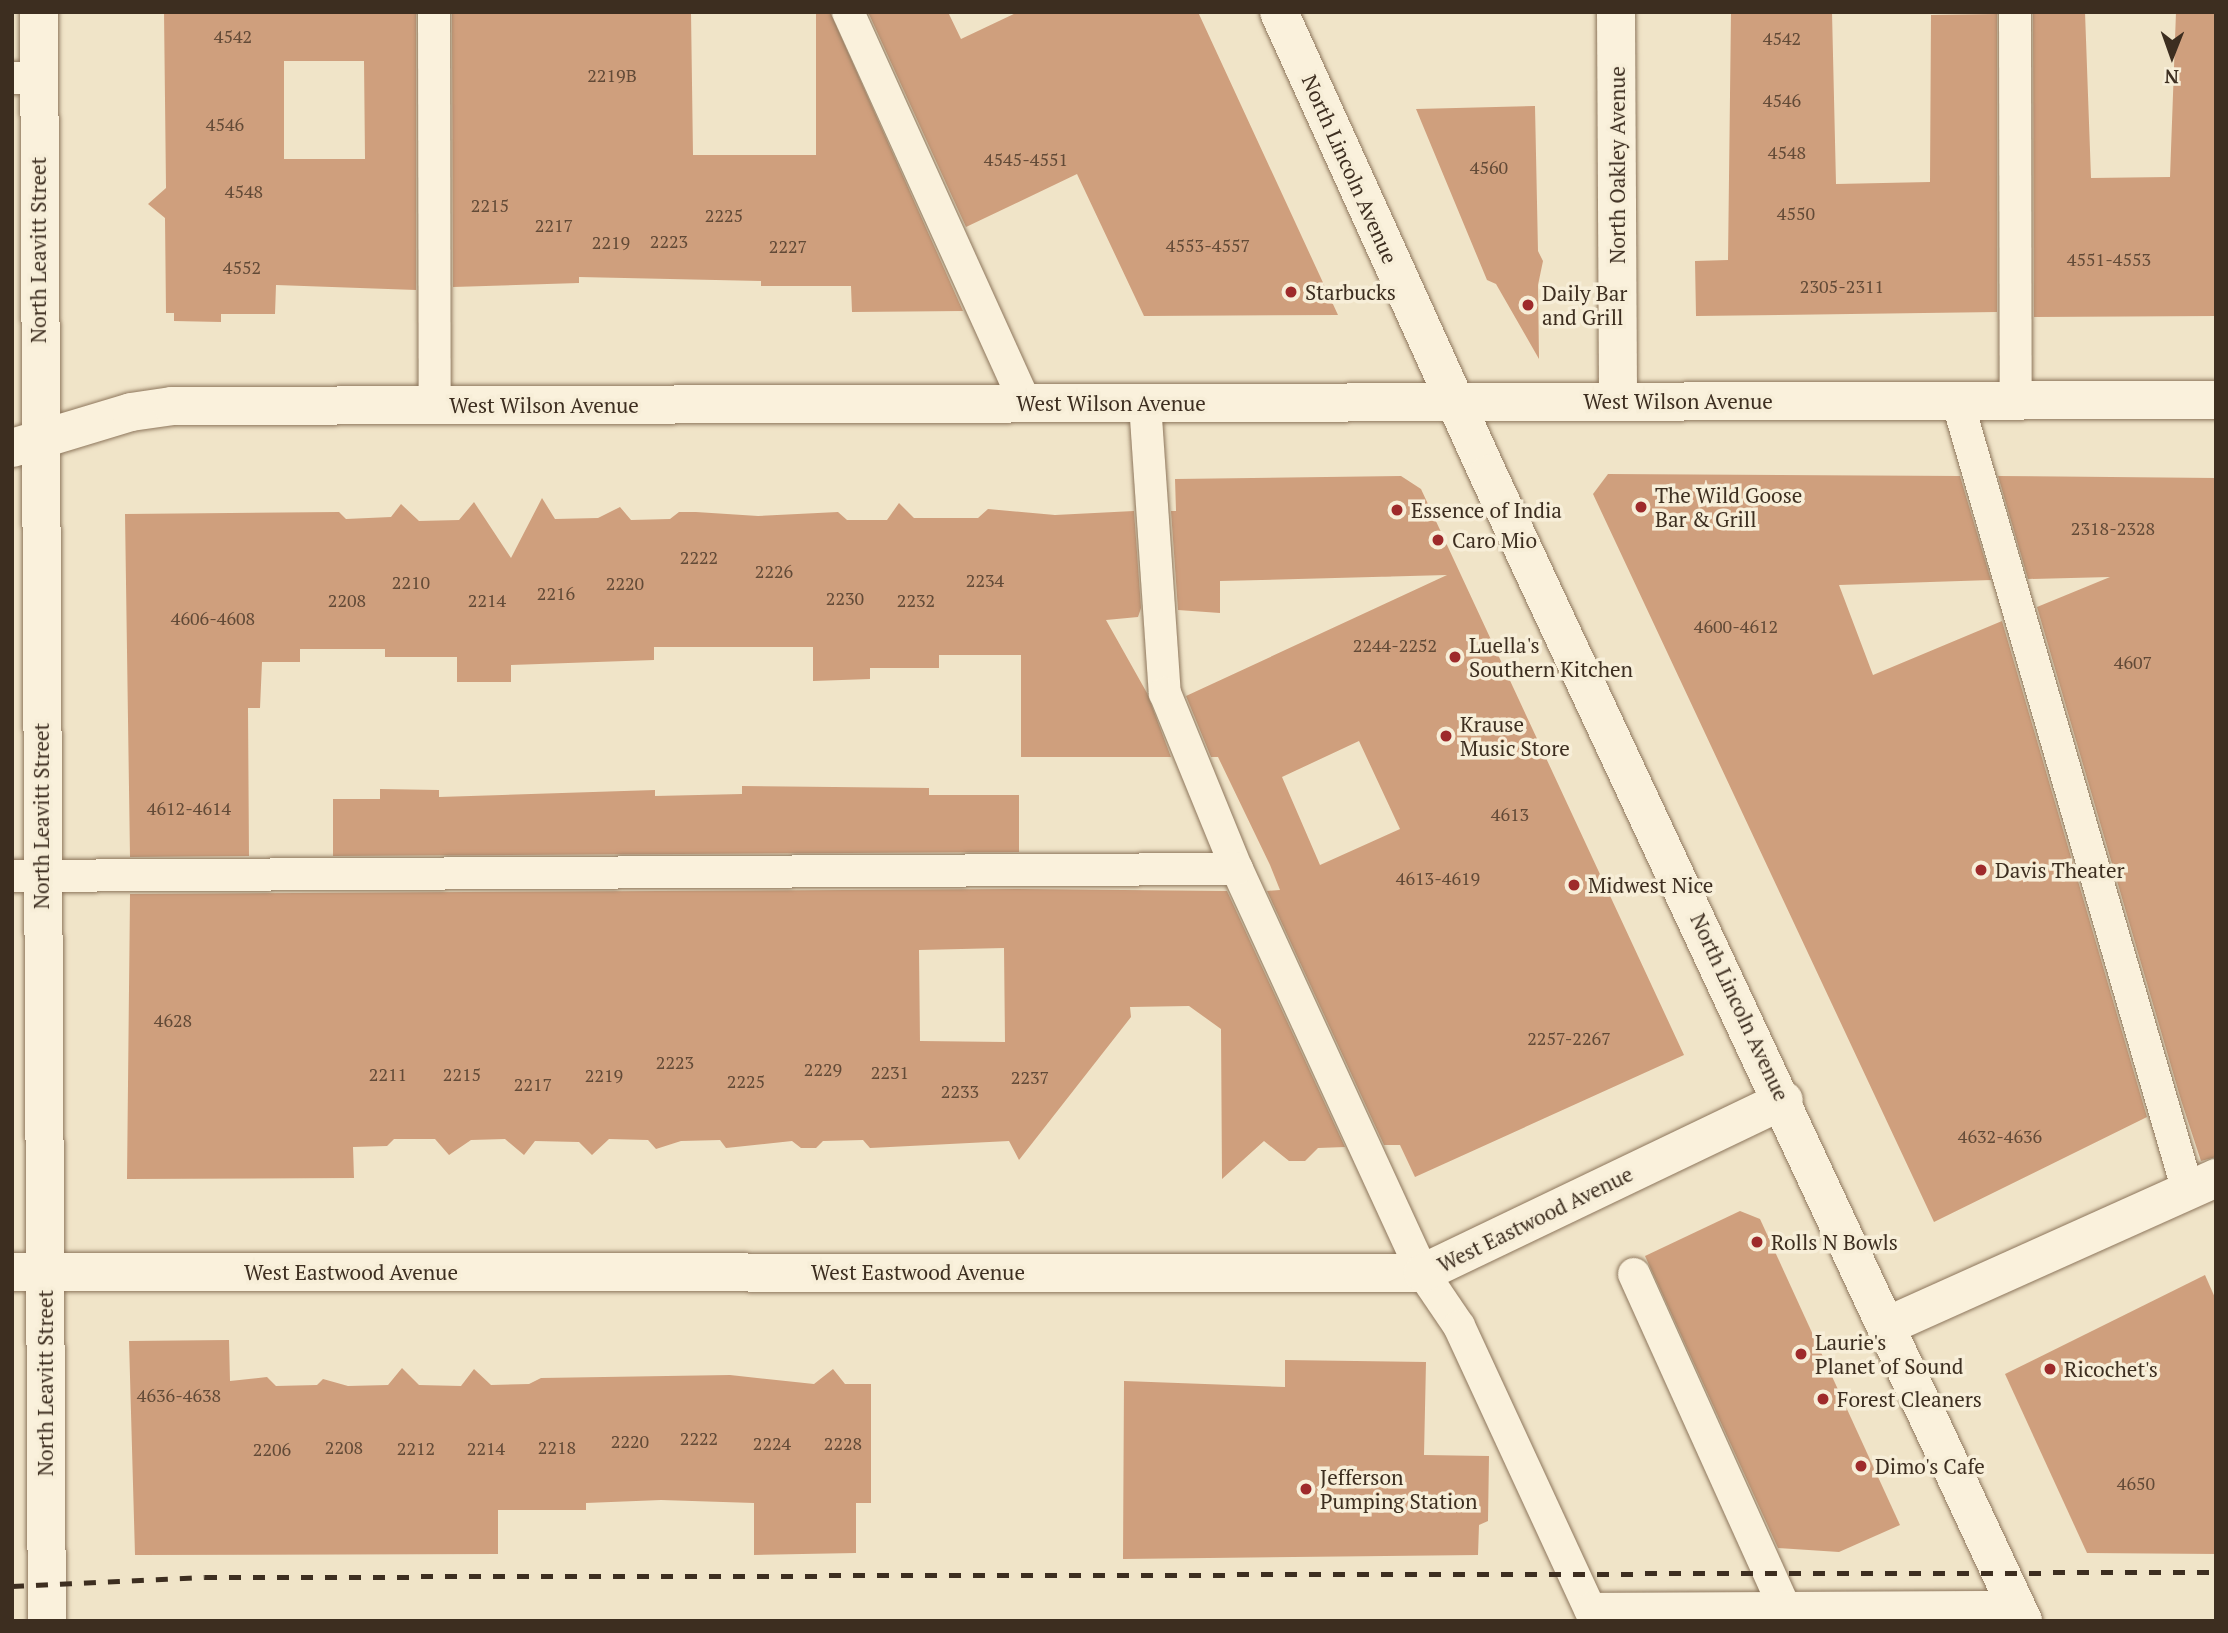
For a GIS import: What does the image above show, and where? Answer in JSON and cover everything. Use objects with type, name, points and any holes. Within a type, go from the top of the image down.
[{"type":"street","name":"North Leavitt Street","points":[[39,12],[26,78],[28,1272],[47,1621]]},
{"type":"street","name":"North Lincoln Avenue","points":[[1279,12],[1457,402],[1889,1325],[2020,1614]]},
{"type":"street","name":"North Oakley Avenue","points":[[1616,12],[1618,401]]},
{"type":"street","name":"West Wilson Avenue","points":[[26,444],[172,406],[2216,400]]},
{"type":"street","name":"West Eastwood Avenue","points":[[28,1272],[1423,1273],[1784,1100]]},
{"type":"street","points":[[1889,1325],[2202,1184]]},
{"type":"lane","points":[[434,12],[435,405]]},
{"type":"lane","points":[[848,12],[1025,403]]},
{"type":"lane","points":[[2015,12],[2016,401]]},
{"type":"lane","points":[[1957,400],[2202,1184]]},
{"type":"lane","points":[[1145,403],[1165,693],[1237,869],[1423,1273],[1459,1326],[1593,1615],[1785,1608],[2020,1614]]},
{"type":"lane","points":[[27,875],[1237,869]]},
{"type":"lane","points":[[1634,1275],[1785,1608]]},
{"type":"building","points":[[164,12],[416,12],[416,290],[276,285],[275,314],[221,314],[221,322],[174,321],[174,313],[166,313],[165,218],[148,204],[166,188]],"holes":[[[284,61],[364,61],[365,159],[284,159]]]},
{"type":"building","points":[[452,12],[691,12],[693,155],[816,155],[816,12],[830,12],[963,311],[852,312],[851,286],[761,286],[761,281],[579,277],[579,283],[453,287]]},
{"type":"building","points":[[868,12],[948,12],[961,39],[1018,12],[1198,12],[1338,315],[1144,316],[1077,174],[966,227]]},
{"type":"building","points":[[1731,12],[1832,12],[1836,184],[1930,182],[1931,15],[1997,14],[1997,312],[1696,316],[1695,261],[1728,260]]},
{"type":"building","points":[[2033,12],[2085,12],[2091,178],[2170,177],[2176,12],[2216,12],[2216,316],[2034,317]]},
{"type":"building","points":[[1535,106],[1538,251],[1543,261],[1538,285],[1539,359],[1496,284],[1487,280],[1416,109]]},
{"type":"building","points":[[1608,474],[1960,476],[1991,580],[1839,585],[1873,675],[2002,621],[2147,1117],[1934,1222],[1593,494]]},
{"type":"building","points":[[1401,476],[1421,489],[1684,1055],[1415,1177],[1400,1145],[1384,1145],[1267,891],[1280,890],[1270,865],[1218,757],[1211,757],[1186,696],[1447,575],[1220,581],[1220,613],[1178,610],[1171,511],[1176,511],[1175,479]],"holes":[[[1359,741],[1400,829],[1320,865],[1282,777]]]},
{"type":"building","points":[[1998,476],[2216,478],[2216,1157],[2201,1161],[2181,1100],[2037,607],[2110,577],[2028,579]]},
{"type":"building","points":[[542,498],[555,519],[598,518],[620,507],[631,520],[670,519],[679,512],[758,516],[838,512],[847,520],[887,520],[899,503],[914,518],[978,518],[988,509],[1055,515],[1134,511],[1141,608],[1138,617],[1106,620],[1147,693],[1171,757],[1021,757],[1021,655],[939,655],[939,668],[870,668],[870,679],[813,681],[813,647],[654,647],[654,660],[511,665],[511,682],[457,682],[457,657],[385,657],[385,649],[300,649],[300,662],[262,662],[260,708],[248,708],[249,856],[130,857],[125,514],[339,512],[346,519],[391,517],[401,504],[419,521],[459,520],[474,502],[511,558]]},
{"type":"building","points":[[742,786],[929,788],[929,795],[1019,795],[1019,852],[333,856],[333,799],[380,799],[380,789],[439,790],[439,797],[655,790],[655,796],[742,794]]},
{"type":"building","points":[[1018,889],[1227,891],[1345,1147],[1318,1148],[1305,1161],[1289,1161],[1264,1141],[1222,1179],[1221,1029],[1189,1006],[1130,1007],[1131,1017],[1019,1160],[1009,1141],[870,1148],[863,1140],[823,1141],[816,1148],[801,1148],[792,1141],[726,1148],[720,1140],[681,1141],[656,1149],[648,1140],[609,1139],[592,1155],[579,1142],[535,1141],[524,1155],[505,1139],[471,1140],[449,1155],[435,1139],[394,1139],[387,1146],[353,1147],[354,1178],[127,1179],[130,894]],"holes":[[[1004,948],[1005,1042],[920,1041],[919,950]]]},
{"type":"building","points":[[1740,1211],[1760,1219],[1900,1525],[1839,1552],[1778,1548],[1645,1256]]},
{"type":"building","points":[[2205,1275],[2216,1300],[2216,1554],[2087,1553],[2005,1374]]},
{"type":"building","points":[[229,1340],[230,1381],[267,1377],[276,1386],[317,1385],[323,1379],[348,1386],[388,1385],[402,1368],[419,1385],[461,1386],[474,1369],[491,1385],[529,1384],[541,1378],[730,1375],[814,1384],[833,1369],[845,1384],[871,1384],[871,1503],[856,1503],[856,1553],[754,1555],[754,1503],[661,1500],[586,1503],[586,1510],[498,1510],[498,1554],[135,1555],[129,1341]]},
{"type":"building","name":"Jefferson Pumping Station","points":[[1285,1360],[1426,1362],[1424,1455],[1489,1456],[1488,1521],[1479,1525],[1478,1555],[1123,1559],[1124,1381],[1285,1387]]},
{"type":"railway","points":[[12,1586],[205,1577],[2216,1572]]},
{"type":"place","name":"Starbucks","points":[[1291,292]]},
{"type":"place","name":"Daily Bar and Grill","points":[[1528,305]]},
{"type":"place","name":"The Wild Goose Bar & Grill","points":[[1641,507]]},
{"type":"place","name":"Essence of India","points":[[1397,510]]},
{"type":"place","name":"Caro Mio","points":[[1438,540]]},
{"type":"place","name":"Luella's Southern Kitchen","points":[[1455,657]]},
{"type":"place","name":"Krause Music Store","points":[[1446,736]]},
{"type":"place","name":"Davis Theater","points":[[1981,870]]},
{"type":"place","name":"Midwest Nice","points":[[1574,885]]},
{"type":"place","name":"Rolls N Bowls","points":[[1757,1242]]},
{"type":"place","name":"Laurie's Planet of Sound","points":[[1801,1354]]},
{"type":"place","name":"Ricochet's","points":[[2050,1369]]},
{"type":"place","name":"Forest Cleaners","points":[[1823,1399]]},
{"type":"place","name":"Dimo's Cafe","points":[[1861,1466]]},
{"type":"place","name":"Jefferson Pumping Station","points":[[1306,1489]]}]
